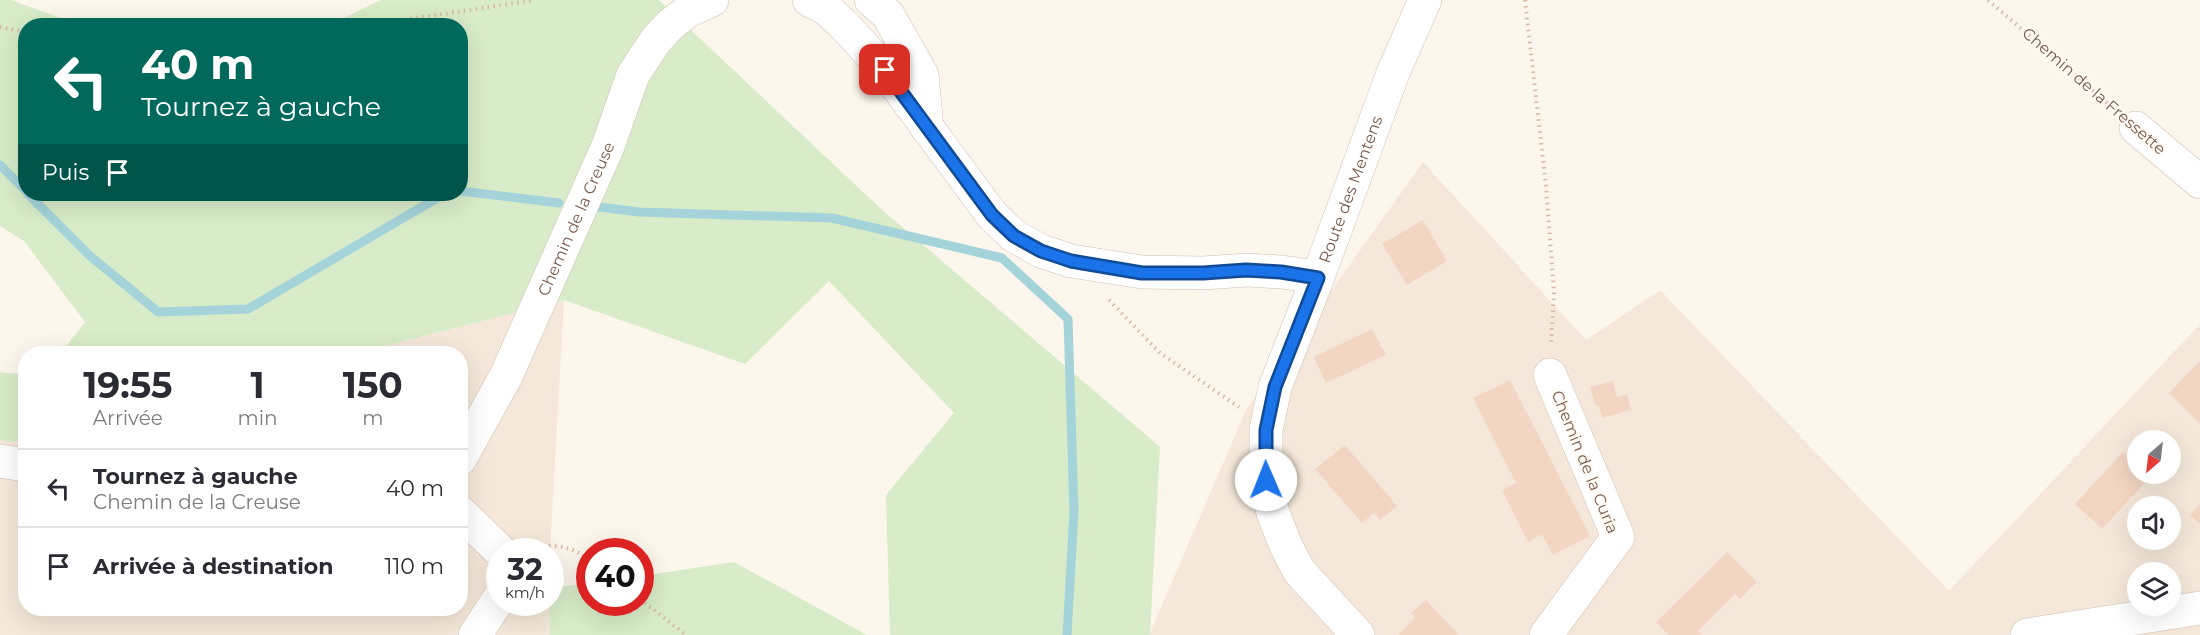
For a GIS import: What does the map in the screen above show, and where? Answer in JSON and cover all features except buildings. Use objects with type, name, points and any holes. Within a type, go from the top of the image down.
[{"type":"street","name":"Chemin de la Creuse","points":[[468,444],[511,365],[608,146],[633,75],[656,40],[670,25],[688,11],[712,0]]},
{"type":"street","points":[[809,0],[825,8],[842,23],[885,70],[992,215],[1014,236],[1041,251],[1071,261],[1142,273],[1246,270],[1281,272],[1318,278]]},
{"type":"street","points":[[871,0],[888,15],[922,75],[928,129]]},
{"type":"street","name":"Route des Mentens","points":[[1358,635],[1299,572],[1286,546],[1273,513],[1266,480],[1266,430],[1275,387],[1318,278],[1393,73],[1425,0]]},
{"type":"street","name":"Chemin de la Fressette","points":[[2136,128],[2200,182]]},
{"type":"street","name":"Chemin de la Curia","points":[[1546,635],[1618,537],[1550,375]]},
{"type":"street","points":[[0,461],[18,464]]},
{"type":"street","points":[[468,520],[487,538]]},
{"type":"street","points":[[2027,635],[2111,628],[2200,608]]},
{"type":"street","points":[[476,635],[488,616]]},
{"type":"path","points":[[416,18],[535,0]]},
{"type":"path","points":[[1526,0],[1546,186],[1554,292],[1550,375]]},
{"type":"path","name":"Chemin de la Fressette","points":[[1988,0],[2136,128]]},
{"type":"path","points":[[0,27],[18,30]]},
{"type":"path","points":[[1071,261],[1160,353],[1238,406],[1266,430]]},
{"type":"path","points":[[654,610],[686,635]]},
{"type":"shaded area","points":[[1423,162],[1586,340],[1660,290],[1949,591],[2200,324],[2200,635],[1149,635],[1246,410]]},
{"type":"shaded area","points":[[564,300],[551,538],[486,538],[486,616],[549,616],[550,635],[0,635],[0,440],[18,441],[18,616],[468,616],[468,346],[385,346]]},
{"type":"green space","points":[[0,0],[11,0],[61,18],[18,18],[18,201],[468,201],[468,18],[344,18],[381,0],[659,0],[880,208],[1160,447],[1150,635],[890,635],[886,495],[954,413],[829,281],[745,364],[564,300],[385,346],[66,346],[85,322],[24,241],[0,226]]},
{"type":"green space","points":[[0,372],[18,374],[18,441],[0,440]]},
{"type":"green space","points":[[734,562],[867,635],[550,635],[549,616],[564,616],[564,586],[576,585],[576,616],[654,616],[654,574]]},
{"type":"waterway","points":[[0,165],[18,183]]},
{"type":"waterway","points":[[468,192],[559,203]]},
{"type":"waterway","points":[[35,201],[89,255],[158,312],[248,309],[432,201]]},
{"type":"waterway","points":[[599,207],[639,212],[832,218],[1002,258],[1068,319],[1074,511],[1067,635]]},
{"type":"route","points":[[885,70],[992,215],[1014,236],[1041,251],[1071,261],[1142,273],[1246,270],[1281,272],[1318,278],[1275,387],[1266,430],[1266,480]]}]
